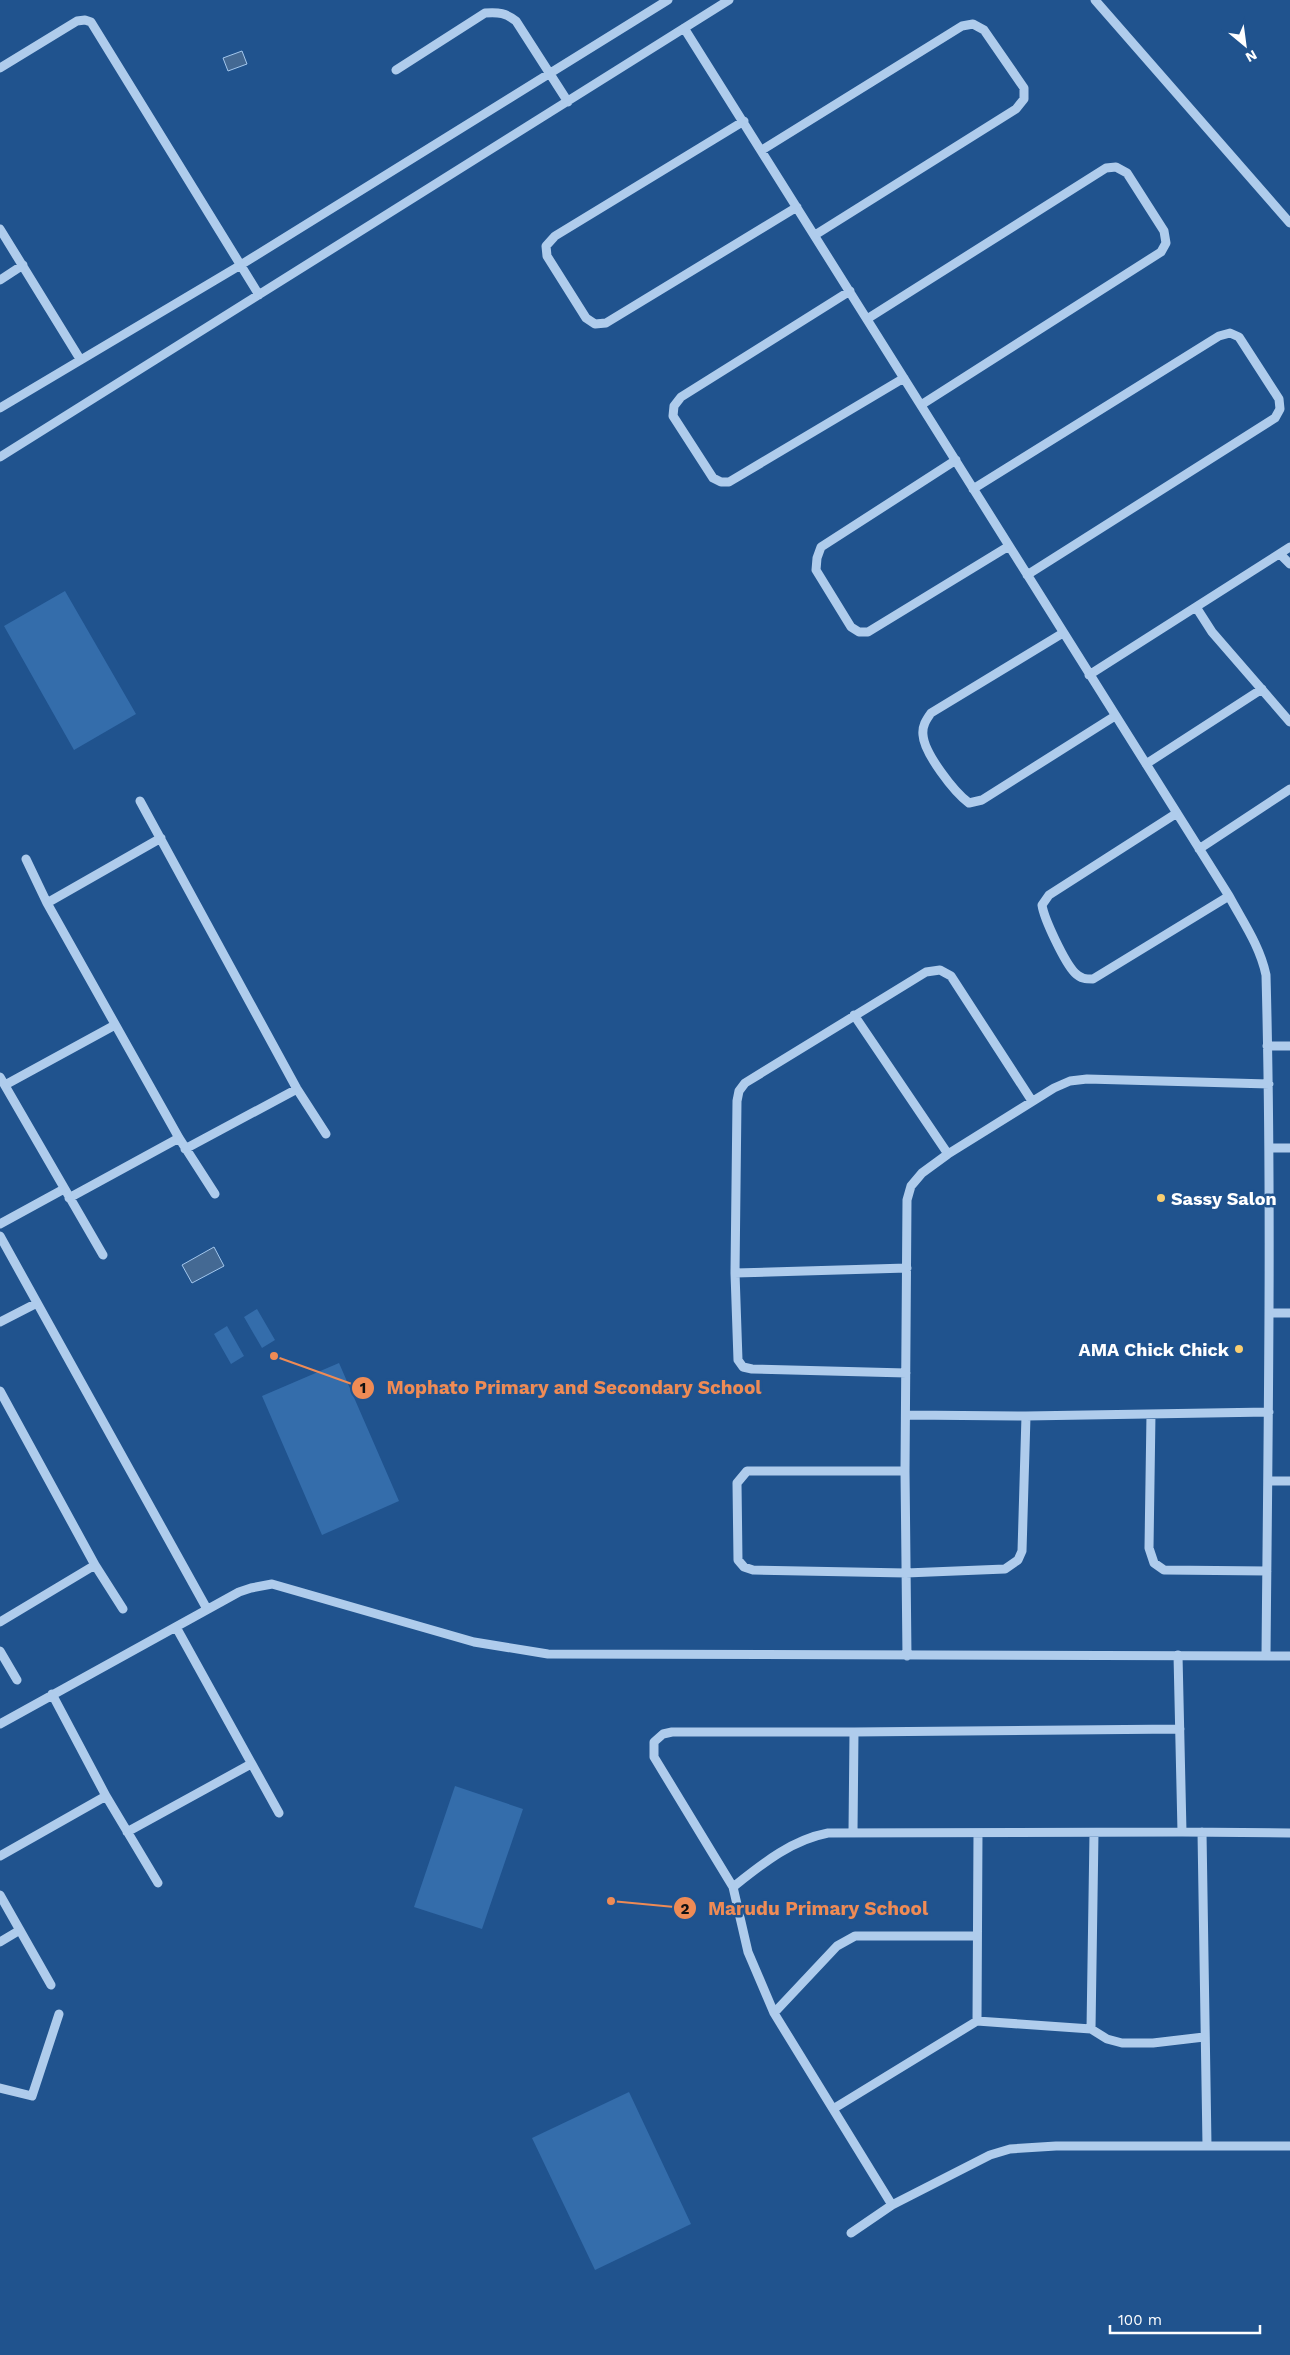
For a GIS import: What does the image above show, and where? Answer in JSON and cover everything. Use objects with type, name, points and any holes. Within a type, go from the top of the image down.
[{"type":"street","points":[[0,408],[239,266],[668,0]]},
{"type":"street","points":[[0,457],[729,0]]},
{"type":"street","points":[[1095,0],[1290,223]]},
{"type":"street","points":[[396,70],[486,13],[498,12],[508,14],[516,21],[568,102]]},
{"type":"street","points":[[0,68],[77,21],[85,20],[91,22],[258,295]]},
{"type":"street","points":[[762,150],[962,26],[974,24],[984,30],[1024,88],[1024,99],[1016,109],[815,234]]},
{"type":"street","points":[[684,28],[815,234],[1089,676],[1229,896],[1258,947],[1263,960],[1266,975],[1269,1084],[1270,1313],[1266,1656]]},
{"type":"street","points":[[744,121],[555,236],[546,246],[547,256],[586,318],[595,324],[606,323],[797,206]]},
{"type":"street","points":[[867,319],[1106,168],[1116,167],[1127,173],[1164,230],[1166,243],[1161,252],[920,405]]},
{"type":"street","points":[[0,229],[80,359]]},
{"type":"street","points":[[0,280],[23,265]]},
{"type":"street","points":[[850,291],[681,397],[674,406],[673,416],[713,478],[721,482],[730,482],[904,378]]},
{"type":"street","points":[[973,490],[1219,336],[1230,334],[1239,337],[1279,399],[1280,409],[1276,418],[1027,575]]},
{"type":"street","points":[[956,460],[821,547],[817,558],[816,570],[831,595],[851,627],[859,632],[868,632],[1009,546]]},
{"type":"street","points":[[1089,676],[1290,547]]},
{"type":"street","points":[[1280,554],[1290,564]]},
{"type":"street","points":[[1196,607],[1212,632],[1290,722]]},
{"type":"street","points":[[1063,633],[931,713],[924,722],[922,733],[925,745],[958,794],[968,803],[982,800],[1115,716]]},
{"type":"street","points":[[1146,764],[1262,689]]},
{"type":"street","points":[[1199,848],[1290,788]]},
{"type":"street","points":[[140,801],[298,1089],[326,1134]]},
{"type":"street","points":[[1177,813],[1049,895],[1042,905],[1044,917],[1075,973],[1084,979],[1094,979],[1229,896]]},
{"type":"street","points":[[47,903],[161,838]]},
{"type":"street","points":[[26,859],[47,903],[115,1025],[179,1138],[215,1194]]},
{"type":"street","points":[[906,1373],[752,1369],[743,1367],[737,1356],[735,1273],[737,1101],[739,1091],[745,1083],[854,1015],[926,972],[940,970],[951,976],[1032,1101]]},
{"type":"street","points":[[854,1015],[948,1154]]},
{"type":"street","points":[[103,1255],[2,1081],[115,1025]]},
{"type":"street","points":[[1268,1046],[1290,1046]]},
{"type":"street","points":[[907,1656],[905,1471],[907,1415],[907,1200],[911,1186],[922,1173],[948,1154],[1032,1101],[1070,1081],[1086,1078],[1269,1084]]},
{"type":"street","points":[[185,1148],[298,1089]]},
{"type":"street","points":[[69,1198],[179,1138]]},
{"type":"street","points":[[1269,1148],[1290,1148]]},
{"type":"street","points":[[0,1224],[64,1189]]},
{"type":"street","points":[[0,1236],[207,1609]]},
{"type":"street","points":[[735,1273],[907,1268]]},
{"type":"street","points":[[0,1322],[37,1303]]},
{"type":"street","points":[[1270,1313],[1290,1313]]},
{"type":"street","points":[[0,1392],[95,1565],[123,1609]]},
{"type":"street","points":[[907,1415],[1026,1416],[1269,1412]]},
{"type":"street","points":[[1151,1414],[1149,1548],[1154,1563],[1164,1570],[1267,1571]]},
{"type":"street","points":[[905,1471],[752,1469],[747,1471],[739,1478],[736,1489],[738,1560],[744,1567],[753,1570],[906,1573],[999,1571],[1018,1560],[1022,1551],[1026,1416]]},
{"type":"street","points":[[1268,1481],[1290,1481]]},
{"type":"street","points":[[0,1622],[95,1565]]},
{"type":"street","points":[[0,1724],[207,1609],[245,1590],[272,1584],[474,1642],[495,1647],[548,1654],[1290,1656]]},
{"type":"street","points":[[176,1627],[279,1812]]},
{"type":"street","points":[[0,1652],[17,1680]]},
{"type":"street","points":[[1178,1655],[1182,1832]]},
{"type":"street","points":[[52,1694],[106,1796],[158,1883]]},
{"type":"street","points":[[892,2205],[774,2013],[748,1952],[732,1887],[654,1756],[653,1746],[656,1739],[672,1732],[1180,1729]]},
{"type":"street","points":[[853,1832],[854,1732]]},
{"type":"street","points":[[127,1832],[251,1764]]},
{"type":"street","points":[[0,1856],[106,1796]]},
{"type":"street","points":[[1091,2029],[1094,1832]]},
{"type":"street","points":[[732,1887],[799,1841],[828,1833],[1202,1832],[1290,1834]]},
{"type":"street","points":[[1202,1832],[1207,2145]]},
{"type":"street","points":[[977,2021],[978,1833]]},
{"type":"street","points":[[0,1895],[51,1985]]},
{"type":"street","points":[[0,1942],[20,1930]]},
{"type":"street","points":[[774,2013],[837,1946],[855,1936],[976,1936]]},
{"type":"street","points":[[0,2088],[32,2096],[59,2014]]},
{"type":"street","points":[[833,2109],[977,2021],[1091,2029],[1107,2039],[1122,2043],[1154,2043],[1204,2037]]},
{"type":"street","points":[[850,2233],[892,2205],[990,2155],[1010,2149],[1031,2146],[1290,2146]]},
{"type":"shaded area","points":[[242,51],[247,64],[228,71],[223,58]]},
{"type":"shaded area","points":[[65,591],[136,714],[74,750],[4,626]]},
{"type":"shaded area","points":[[214,1247],[224,1266],[192,1283],[182,1265]]},
{"type":"shaded area","points":[[257,1309],[275,1340],[262,1348],[244,1317]]},
{"type":"shaded area","points":[[227,1326],[244,1356],[231,1364],[214,1334]]},
{"type":"shaded area","points":[[339,1363],[399,1501],[322,1535],[262,1396]]},
{"type":"shaded area","points":[[455,1786],[523,1809],[482,1929],[414,1907]]},
{"type":"shaded area","points":[[629,2092],[691,2224],[595,2270],[532,2138]]},
{"type":"place","name":"Sassy Salon","points":[[1161,1198]]},
{"type":"place","name":"AMA Chick Chick","points":[[1239,1349]]},
{"type":"place","name":"Mophato Primary and Secondary School","points":[[274,1356]]},
{"type":"place","name":"Marudu Primary School","points":[[611,1901]]}]
